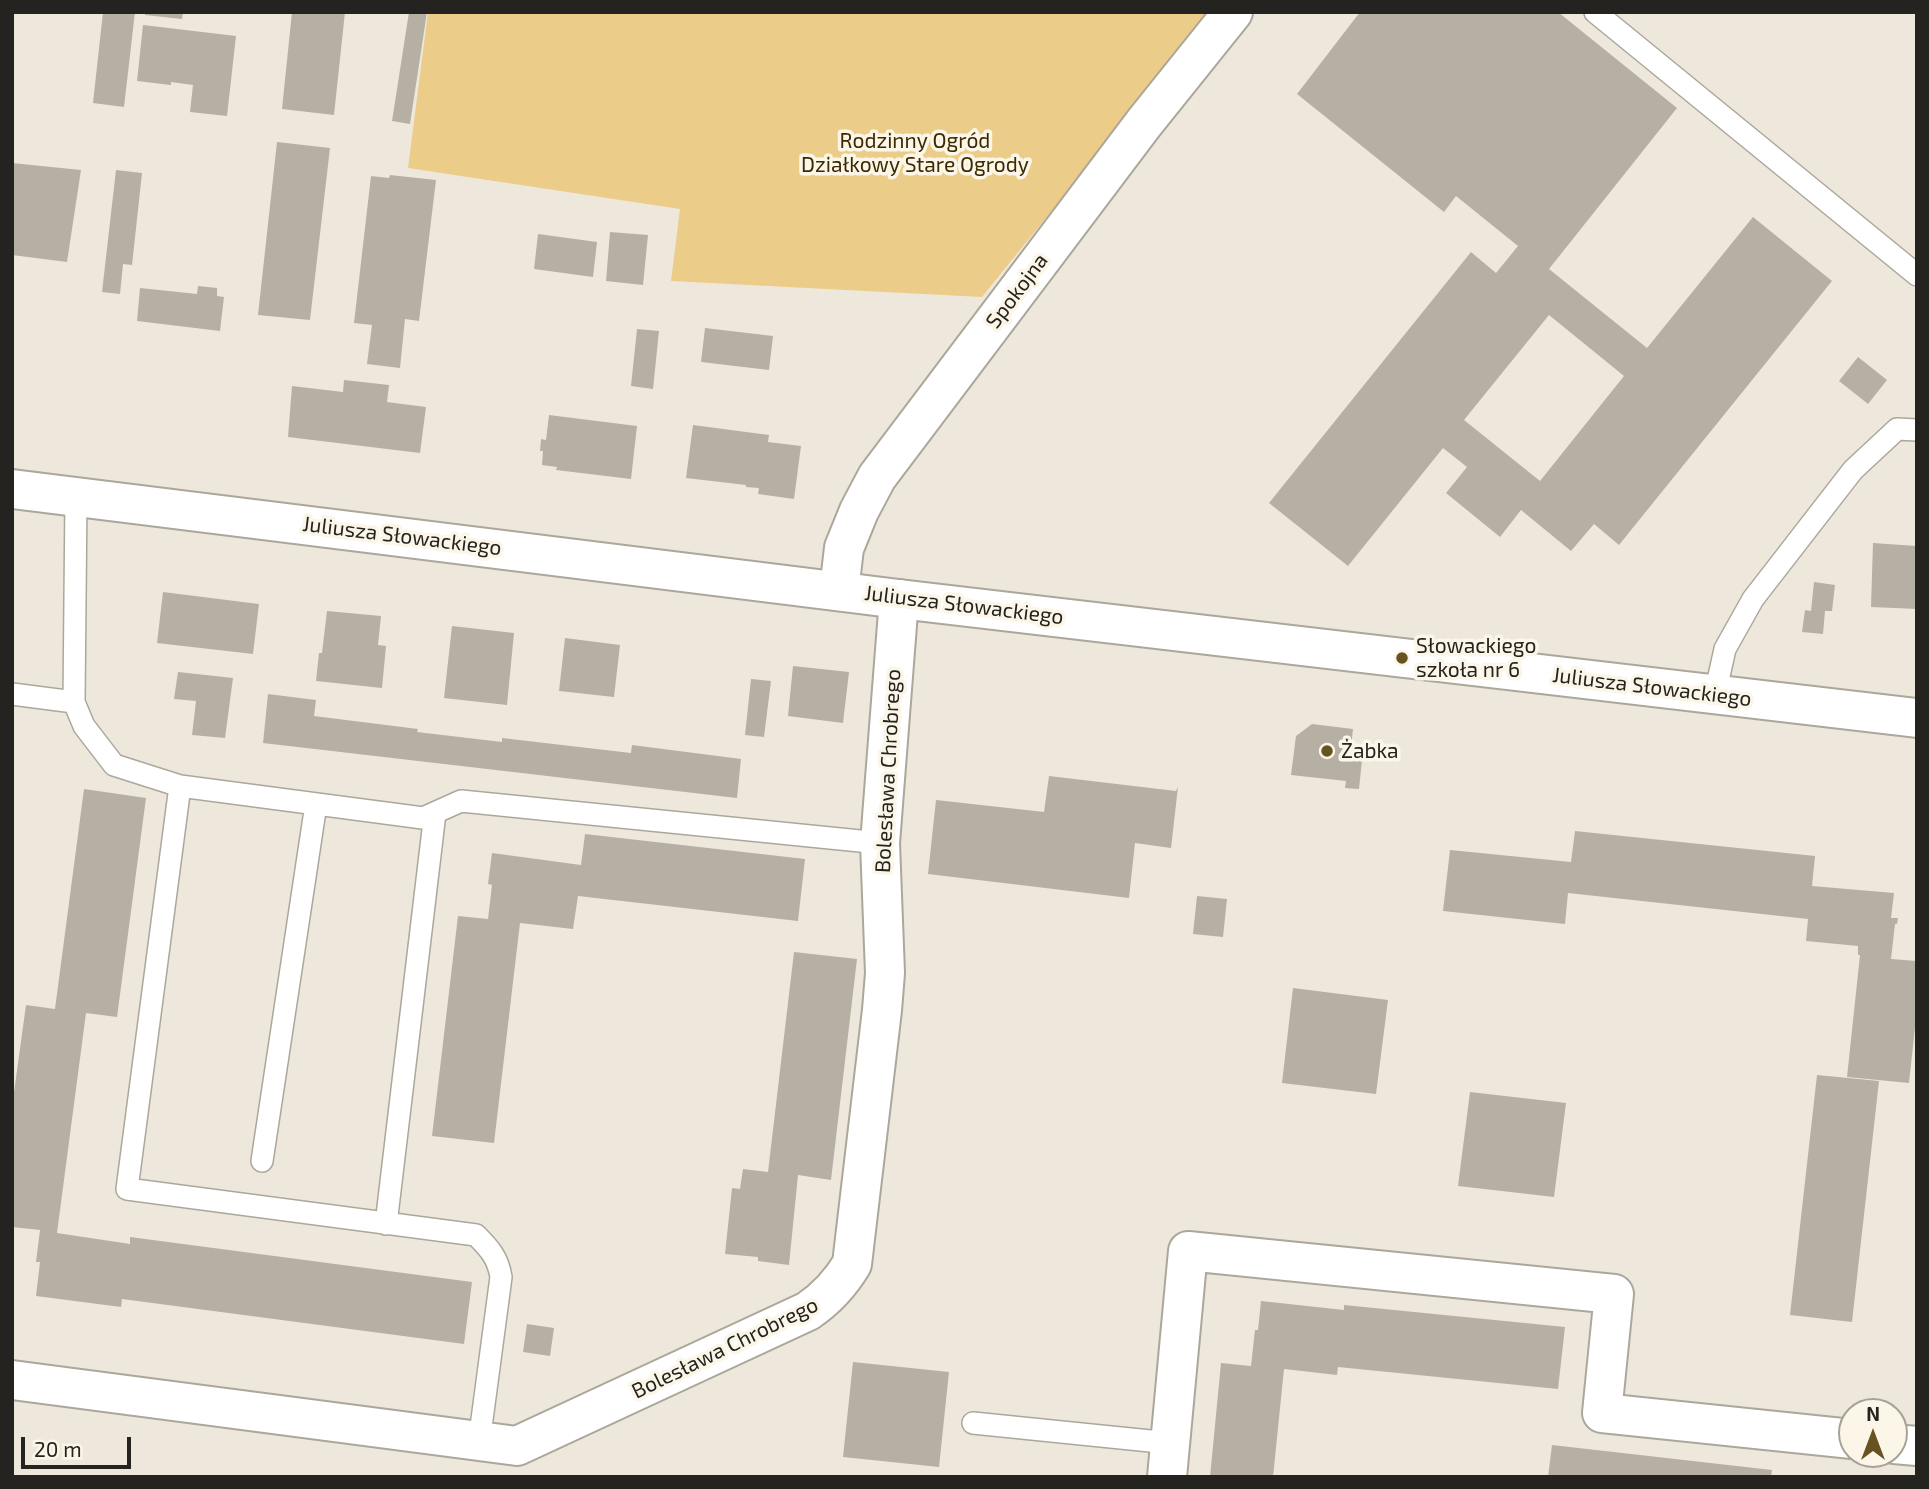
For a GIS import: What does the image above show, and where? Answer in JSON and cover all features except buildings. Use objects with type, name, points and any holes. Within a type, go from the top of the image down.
[{"type":"street","name":"Spokojna","points":[[839,591],[845,548],[859,511],[877,477],[1144,122],[1234,12]]},
{"type":"street","name":"Juliusza Słowackiego","points":[[12,489],[899,599],[1917,718]]},
{"type":"street","name":"Bolesława Chrobrego","points":[[12,1380],[517,1446],[808,1311],[827,1298],[852,1264],[883,1010],[886,974],[880,843],[899,599]]},
{"type":"street","points":[[1168,1460],[1188,1251],[1614,1294],[1602,1413],[1838,1438]]},
{"type":"lane","points":[[1595,12],[1917,275]]},
{"type":"lane","points":[[1715,694],[1725,649],[1753,599],[1853,470],[1897,429],[1917,430]]},
{"type":"lane","points":[[76,496],[74,702],[84,726],[114,765],[180,786],[423,818],[461,801],[880,843]]},
{"type":"lane","points":[[12,694],[74,702]]},
{"type":"lane","points":[[180,786],[127,1189],[477,1235],[499,1262],[500,1276],[479,1441]]},
{"type":"lane","points":[[262,1161],[316,804]]},
{"type":"lane","points":[[386,1224],[435,813]]},
{"type":"lane","points":[[973,1423],[1168,1460]]},
{"type":"green space","name":"Rodzinny Ogród Działkowy Stare Ogrody","points":[[428,12],[1212,12],[982,297],[671,281],[680,209],[408,168]]},
{"type":"place","name":"Słowackiego szkoła nr 6","points":[[1402,658]]},
{"type":"place","name":"Żabka","points":[[1327,751]]}]
